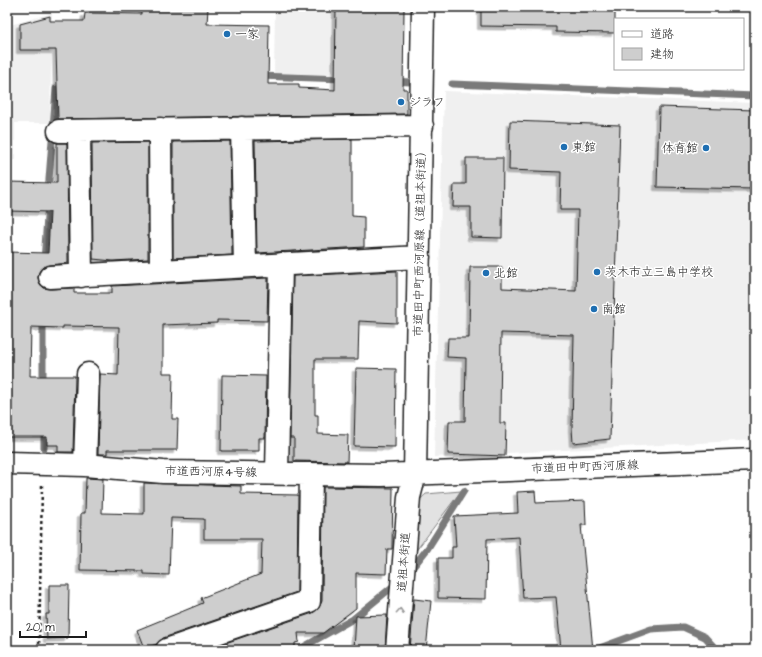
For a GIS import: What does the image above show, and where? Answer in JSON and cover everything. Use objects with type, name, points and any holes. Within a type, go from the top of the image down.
[{"type":"street","name":"市道田中町西河原線（道祖本街道）","points":[[415,474],[423,7]]},
{"type":"street","points":[[81,276],[69,131],[422,126]]},
{"type":"street","points":[[242,128],[245,266]]},
{"type":"street","points":[[160,129],[161,271]]},
{"type":"street","points":[[50,278],[419,257]]},
{"type":"street","points":[[277,473],[281,264]]},
{"type":"street","points":[[85,465],[88,374]]},
{"type":"street","name":"市道田中町西河原線","points":[[415,474],[755,460]]},
{"type":"street","name":"市道西河原4号線","points":[[7,463],[85,465],[163,472],[415,474]]},
{"type":"street","points":[[167,650],[308,601],[311,474]]},
{"type":"street","name":"道祖本街道","points":[[397,650],[409,497],[415,474]]},
{"type":"path","points":[[39,650],[42,464]]},
{"type":"shaded area","points":[[275,7],[405,7],[403,74],[274,75]]},
{"type":"shaded area","points":[[52,13],[50,123],[15,123],[15,160],[7,160],[7,26]]},
{"type":"shaded area","name":"茨木市立三島中学校","points":[[444,91],[755,103],[755,440],[434,457]]},
{"type":"shaded area","points":[[461,491],[412,556],[413,506],[426,494]]},
{"type":"building","points":[[178,7],[208,8],[207,24],[269,25],[268,84],[299,84],[299,88],[335,90],[336,7],[404,7],[403,89],[407,89],[407,114],[58,119],[56,50],[20,50],[20,24],[50,16],[50,21],[84,21],[85,13],[142,14],[142,9]]},
{"type":"building","points":[[481,7],[615,7],[614,33],[556,32],[556,27],[481,26]]},
{"type":"building","name":"体育館","points":[[659,107],[755,110],[755,189],[657,187]]},
{"type":"building","points":[[510,121],[620,125],[610,439],[573,443],[574,335],[501,333],[500,423],[506,423],[505,456],[448,454],[449,421],[465,421],[466,358],[447,357],[448,338],[469,338],[470,267],[502,267],[502,288],[576,291],[578,210],[560,210],[561,172],[509,170]]},
{"type":"building","points":[[352,139],[352,216],[364,217],[364,247],[257,253],[255,141]]},
{"type":"building","points":[[230,141],[232,255],[173,258],[173,142]]},
{"type":"building","points":[[148,142],[148,259],[113,261],[93,259],[92,143]]},
{"type":"building","points":[[57,143],[67,143],[68,263],[43,267],[39,272],[38,278],[40,284],[44,288],[74,288],[74,293],[112,293],[112,286],[268,278],[267,321],[217,320],[217,323],[163,325],[163,373],[173,373],[172,419],[178,419],[177,450],[107,450],[107,454],[98,454],[100,374],[118,375],[119,327],[31,327],[30,376],[75,376],[73,452],[58,452],[58,445],[47,445],[47,437],[7,437],[7,252],[48,253],[50,212],[7,211],[7,182],[57,183]]},
{"type":"building","points":[[466,158],[503,158],[502,238],[471,237],[471,207],[453,207],[454,184],[466,184]]},
{"type":"building","points":[[397,271],[397,323],[359,321],[358,359],[315,359],[315,415],[318,415],[318,434],[348,435],[347,462],[294,461],[294,438],[290,438],[293,276]]},
{"type":"building","points":[[356,368],[396,369],[395,447],[354,446]]},
{"type":"building","points":[[222,375],[266,376],[265,438],[259,438],[259,451],[221,451]]},
{"type":"building","points":[[86,478],[103,479],[102,513],[144,514],[144,483],[241,486],[241,494],[298,495],[297,592],[163,638],[157,644],[144,648],[137,630],[203,603],[201,598],[261,574],[262,539],[204,539],[204,519],[171,518],[169,575],[144,574],[144,571],[80,570],[81,513],[85,513]]},
{"type":"building","points":[[323,487],[393,488],[392,549],[387,549],[386,574],[356,573],[356,608],[323,633],[298,633],[299,642],[295,643],[295,647],[279,650],[205,650],[313,613],[319,608],[322,601]]},
{"type":"building","points":[[535,491],[536,503],[585,501],[586,525],[581,525],[593,650],[561,650],[556,597],[523,598],[519,537],[487,539],[486,599],[438,598],[438,558],[452,558],[452,547],[456,547],[454,516],[518,513],[517,492]]},
{"type":"building","points":[[49,585],[69,585],[68,638],[47,639],[46,614],[49,614]]},
{"type":"building","points":[[414,599],[431,601],[426,650],[410,650]]},
{"type":"building","points":[[387,615],[385,650],[354,650],[356,616]]},
{"type":"waterway","points":[[259,76],[343,79]]},
{"type":"waterway","points":[[393,81],[410,82]]},
{"type":"waterway","points":[[452,84],[755,96]]},
{"type":"waterway","points":[[48,192],[56,89],[65,89]]},
{"type":"waterway","points":[[44,262],[48,202]]},
{"type":"waterway","points":[[43,318],[43,384]]},
{"type":"waterway","points":[[44,428],[44,448]]},
{"type":"waterway","points":[[409,572],[428,548],[464,491]]},
{"type":"waterway","points":[[298,650],[353,619],[397,583]]},
{"type":"waterway","points":[[594,650],[651,629],[683,627],[705,637],[717,650]]},
{"type":"place","name":"一家","points":[[227,34]]},
{"type":"place","name":"ジラフ","points":[[401,102]]},
{"type":"place","name":"東館","points":[[564,147]]},
{"type":"place","name":"体育館","points":[[706,148]]},
{"type":"place","name":"茨木市立三島中学校","points":[[597,272]]},
{"type":"place","name":"北館","points":[[486,273]]},
{"type":"place","name":"南館","points":[[594,309]]}]
